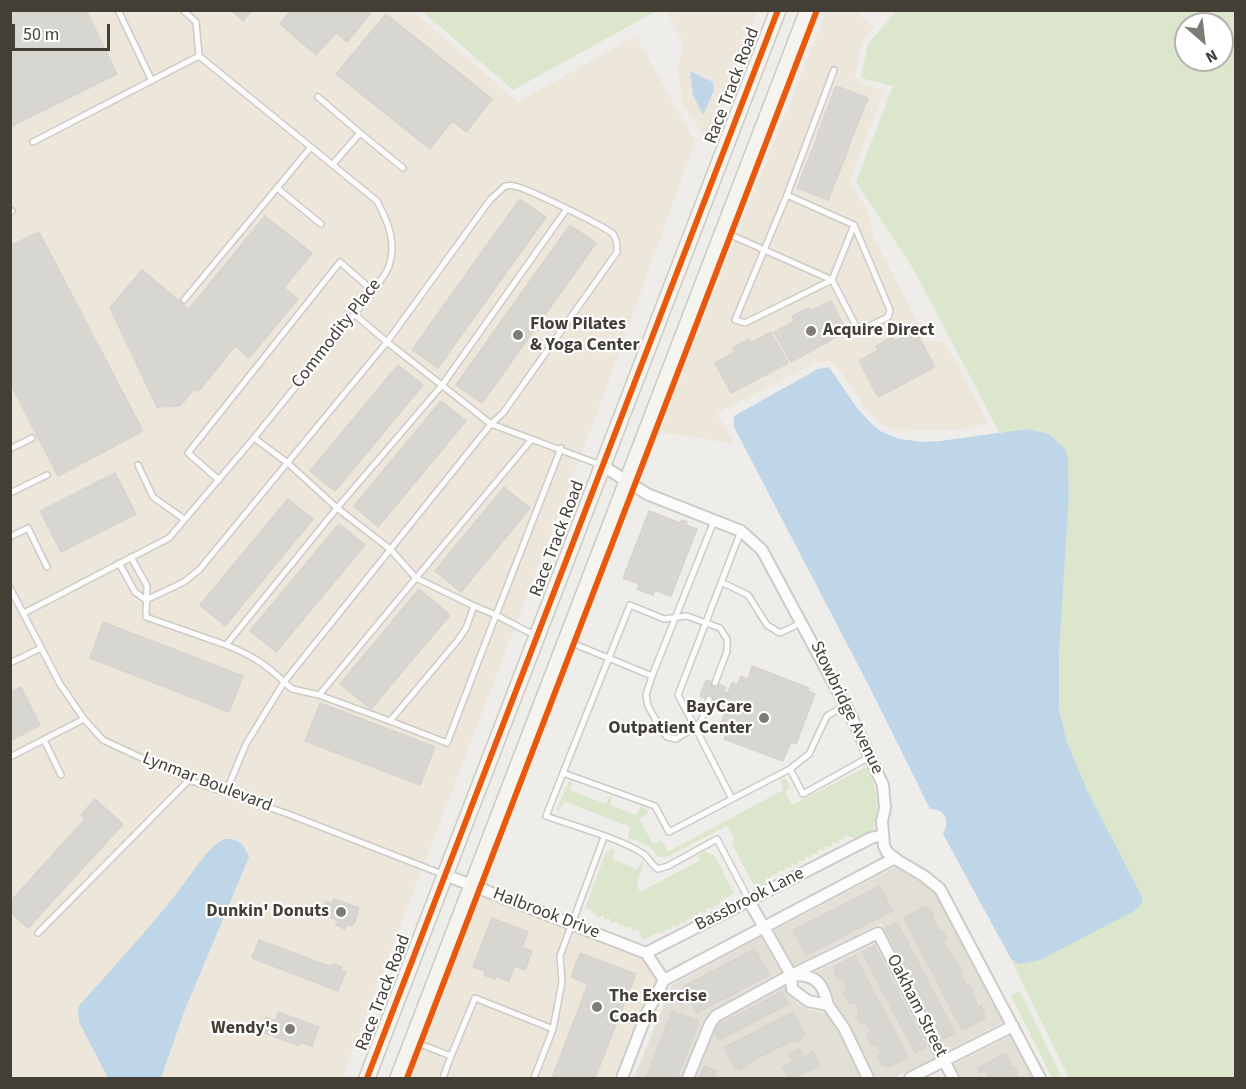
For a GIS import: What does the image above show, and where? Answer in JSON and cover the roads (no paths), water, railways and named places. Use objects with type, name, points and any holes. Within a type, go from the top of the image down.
[{"type":"main road","name":"Race Track Road","points":[[367,1078],[778,10]]},
{"type":"main road","points":[[398,1078],[808,10]]},
{"type":"main road","points":[[697,222],[722,231]]},
{"type":"street","name":"Stowbridge Avenue","points":[[603,465],[647,494],[741,531],[762,550],[803,622],[871,756],[883,785],[885,808],[882,835]]},
{"type":"street","points":[[882,835],[884,846],[895,858],[940,889],[1040,1078]]},
{"type":"street","name":"Bassbrook Lane","points":[[646,953],[871,838],[882,835]]},
{"type":"street","name":"Bassbrook Lane","points":[[664,980],[895,858]]},
{"type":"street","name":"Halbrook Drive","points":[[445,875],[646,953]]},
{"type":"street","points":[[749,901],[791,975],[792,989],[808,1001],[828,1005]]},
{"type":"street","name":"Oakham Street","points":[[791,975],[878,933],[954,1078]]},
{"type":"street","points":[[622,1078],[646,1013],[664,980],[646,953]]},
{"type":"street","points":[[688,1078],[710,1024],[716,1016],[791,975],[809,976],[823,988],[828,1005],[844,1028],[868,1078]]},
{"type":"street","points":[[910,1078],[1013,1026]]},
{"type":"lane","points":[[118,10],[151,79]]},
{"type":"lane","points":[[33,142],[199,56],[196,21],[183,10]]},
{"type":"lane","name":"Commodity Place","points":[[24,613],[169,538],[254,438],[373,291],[388,267],[393,241],[388,220],[376,201],[199,56]]},
{"type":"lane","points":[[834,70],[787,195],[735,320],[746,323],[831,279],[854,225]]},
{"type":"lane","points":[[318,97],[403,168]]},
{"type":"lane","points":[[333,164],[360,133]]},
{"type":"lane","points":[[184,300],[311,147]]},
{"type":"lane","points":[[146,600],[184,582],[200,570],[387,342],[490,200],[505,186],[515,186],[613,235],[618,243],[617,252],[503,413],[491,424],[284,682],[246,744],[226,792]]},
{"type":"lane","points":[[277,188],[321,224]]},
{"type":"lane","points":[[722,231],[831,279],[856,326],[863,329],[888,317],[890,310],[854,225],[787,195]]},
{"type":"lane","points":[[226,645],[337,508],[443,384],[566,210]]},
{"type":"lane","points":[[219,480],[188,453],[340,262],[373,291]]},
{"type":"lane","points":[[354,314],[491,424],[603,465]]},
{"type":"lane","points":[[10,449],[32,438]]},
{"type":"lane","points":[[254,438],[289,464],[337,508],[390,549],[416,578],[537,636]]},
{"type":"lane","points":[[319,695],[532,439]]},
{"type":"lane","points":[[131,557],[147,586],[146,617],[250,655],[271,669],[292,689],[319,695],[447,743],[561,448]]},
{"type":"lane","points":[[138,465],[153,497],[184,519]]},
{"type":"lane","points":[[10,493],[47,475]]},
{"type":"lane","points":[[709,699],[701,721],[695,728],[676,739],[667,737],[662,731],[647,700],[647,689],[714,520]]},
{"type":"lane","points":[[10,537],[28,528],[47,567]]},
{"type":"lane","points":[[732,799],[678,695],[741,531]]},
{"type":"lane","points":[[119,563],[135,592],[146,600]]},
{"type":"lane","points":[[721,582],[748,595],[767,625],[780,633],[803,622]]},
{"type":"lane","name":"Lynmar Boulevard","points":[[10,588],[60,684],[84,719],[102,740],[189,780],[445,875]]},
{"type":"lane","points":[[715,683],[727,651],[727,639],[720,628],[687,616],[664,620],[630,605],[546,816],[644,853],[658,869],[668,866],[717,839],[749,901]]},
{"type":"lane","points":[[390,721],[458,640],[466,628],[474,606]]},
{"type":"lane","points":[[565,641],[652,676]]},
{"type":"lane","points":[[10,663],[41,648]]},
{"type":"lane","points":[[563,773],[655,806],[669,832],[790,769],[809,754],[827,716],[846,705]]},
{"type":"lane","points":[[10,757],[84,719]]},
{"type":"lane","points":[[44,740],[62,775]]},
{"type":"lane","points":[[790,769],[803,794],[871,756]]},
{"type":"lane","points":[[38,933],[189,780]]},
{"type":"lane","points":[[534,1078],[553,1029],[562,982],[560,956],[604,837]]},
{"type":"lane","points":[[443,1078],[475,998],[553,1029]]},
{"type":"lane","points":[[412,1041],[452,1056]]},
{"type":"water","points":[[690,71],[713,82],[714,90],[703,115],[693,95]]},
{"type":"water","points":[[829,367],[857,408],[873,425],[880,431],[900,439],[923,442],[940,441],[1027,429],[1049,434],[1065,449],[1068,459],[1069,496],[1059,654],[1059,709],[1067,742],[1087,790],[1143,902],[1134,911],[1040,960],[1019,964],[1011,959],[943,834],[946,820],[943,813],[930,809],[870,688],[734,427],[734,416],[818,369]]},
{"type":"water","points":[[225,839],[240,843],[249,857],[184,1012],[161,1078],[108,1078],[79,1022],[78,1007],[152,923],[212,848]]},
{"type":"place","name":"Acquire Direct","points":[[811,331]]},
{"type":"place","name":"Flow Pilates & Yoga Center","points":[[518,335]]},
{"type":"place","name":"BayCare Outpatient Center","points":[[764,718]]},
{"type":"place","name":"Dunkin' Donuts","points":[[341,912]]},
{"type":"place","name":"The Exercise Coach","points":[[597,1007]]},
{"type":"place","name":"Wendy's","points":[[290,1029]]}]
